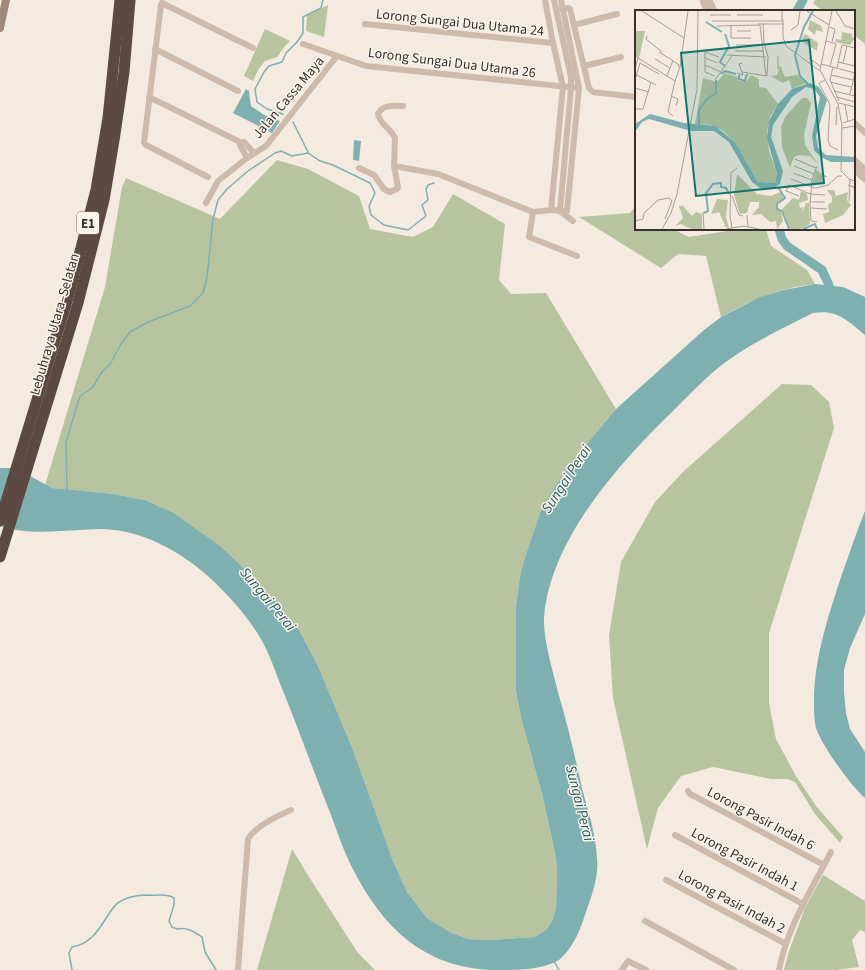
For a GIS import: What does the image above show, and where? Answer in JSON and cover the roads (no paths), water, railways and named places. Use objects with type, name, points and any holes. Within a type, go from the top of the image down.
[{"type":"highway","name":"Lebuhraya Utara–Selatan","points":[[0,557],[96,190],[108,118],[120,0]]},
{"type":"highway","name":"Lebuhraya Utara–Selatan","points":[[0,521],[30,442],[78,303],[104,200],[123,80],[130,0]]},
{"type":"main road","points":[[0,28],[6,0]]},
{"type":"street","points":[[545,0],[563,87],[551,210]]},
{"type":"street","points":[[554,0],[571,77],[560,211]]},
{"type":"street","points":[[394,166],[438,174],[533,212],[551,210],[566,211],[568,209],[579,88],[561,0]]},
{"type":"street","points":[[703,0],[706,10]]},
{"type":"street","points":[[709,0],[714,10]]},
{"type":"street","points":[[208,177],[146,145],[144,142],[162,4],[253,48]]},
{"type":"street","points":[[562,9],[570,9],[589,88],[593,92],[635,97]]},
{"type":"street","points":[[574,25],[617,14]]},
{"type":"street","name":"Lorong Sungai Dua Utama 24","points":[[365,24],[553,43]]},
{"type":"street","name":"Lorong Sungai Dua Utama 26","points":[[303,44],[366,66],[579,88]]},
{"type":"street","points":[[155,49],[238,91]]},
{"type":"street","name":"Jalan Cassa Maya","points":[[206,203],[218,181],[247,158],[266,146],[337,56]]},
{"type":"street","points":[[584,66],[621,57]]},
{"type":"street","points":[[149,97],[240,142],[244,142],[254,153]]},
{"type":"street","points":[[359,168],[374,175],[384,189],[390,192],[398,187],[394,166],[395,138],[394,135],[380,122],[378,114],[388,106],[403,106]]},
{"type":"street","points":[[856,124],[865,133]]},
{"type":"street","points":[[240,142],[240,145],[247,158]]},
{"type":"street","points":[[855,161],[865,170]]},
{"type":"street","points":[[855,170],[865,179]]},
{"type":"street","points":[[560,211],[573,221]]},
{"type":"street","points":[[533,212],[529,237],[577,256]]},
{"type":"street","name":"Lorong Pasir Indah 6","points":[[688,791],[696,797],[824,865]]},
{"type":"street","points":[[238,970],[248,838],[266,822],[291,810]]},
{"type":"street","name":"Lorong Pasir Indah 1","points":[[675,835],[803,904]]},
{"type":"street","points":[[779,970],[786,944],[803,904],[831,852]]},
{"type":"street","name":"Lorong Pasir Indah 2","points":[[666,880],[786,944]]},
{"type":"street","points":[[645,921],[734,970]]},
{"type":"street","points":[[622,970],[628,961],[646,970]]},
{"type":"water","points":[[246,89],[249,91],[251,106],[264,115],[280,121],[272,133],[233,113]]},
{"type":"water","points":[[354,140],[361,141],[359,161],[353,160]]},
{"type":"water","name":"Sungai Perai","points":[[815,284],[843,287],[865,297],[865,335],[842,317],[829,313],[813,313],[756,343],[723,364],[700,384],[656,428],[612,476],[592,502],[574,530],[560,559],[549,588],[544,618],[545,636],[593,832],[596,849],[597,872],[593,892],[576,938],[569,950],[559,960],[545,966],[538,968],[498,970],[473,968],[451,963],[431,955],[412,944],[396,930],[381,913],[367,894],[348,859],[263,643],[246,616],[234,602],[198,568],[186,559],[160,544],[132,533],[102,529],[38,532],[0,526],[0,468],[10,468],[21,471],[52,488],[114,494],[145,500],[172,512],[220,546],[258,582],[299,630],[318,666],[353,750],[393,861],[407,892],[427,918],[452,933],[468,939],[491,940],[535,937],[547,929],[552,921],[556,908],[556,857],[543,798],[521,717],[516,691],[516,606],[520,576],[540,513],[554,488],[578,455],[616,409],[704,330],[721,317],[760,297],[784,290]]},
{"type":"water","points":[[865,511],[865,614],[850,648],[844,670],[844,693],[846,713],[850,729],[865,752],[865,798],[852,785],[819,736],[815,722],[814,701],[816,670],[827,623],[841,577]]},
{"type":"waterway","points":[[283,114],[267,109],[257,102],[255,89],[269,66],[282,62],[286,53],[297,42],[303,33],[303,17],[321,8],[323,0]]},
{"type":"waterway","points":[[798,10],[803,0]]},
{"type":"waterway","points":[[293,122],[308,152]]},
{"type":"waterway","points":[[67,491],[66,442],[80,396],[92,388],[102,372],[110,364],[121,344],[130,332],[148,322],[190,306],[203,293],[207,278],[213,219],[218,200],[227,189],[248,171],[275,153],[281,151],[292,156],[308,153],[320,161],[333,165],[370,183],[375,193],[369,206],[371,215],[384,225],[408,230],[426,216],[422,205],[428,200],[426,189],[428,185],[434,183]]},
{"type":"waterway","points":[[779,230],[782,239],[787,246],[822,270],[829,285],[830,297]]},
{"type":"waterway","points":[[72,970],[69,953],[72,947],[80,945],[92,937],[116,904],[130,897],[140,895],[166,895],[174,898],[174,905],[169,921],[172,927],[190,930],[202,937],[205,952],[216,970]]},
{"type":"waterway","points":[[554,961],[559,970]]}]
